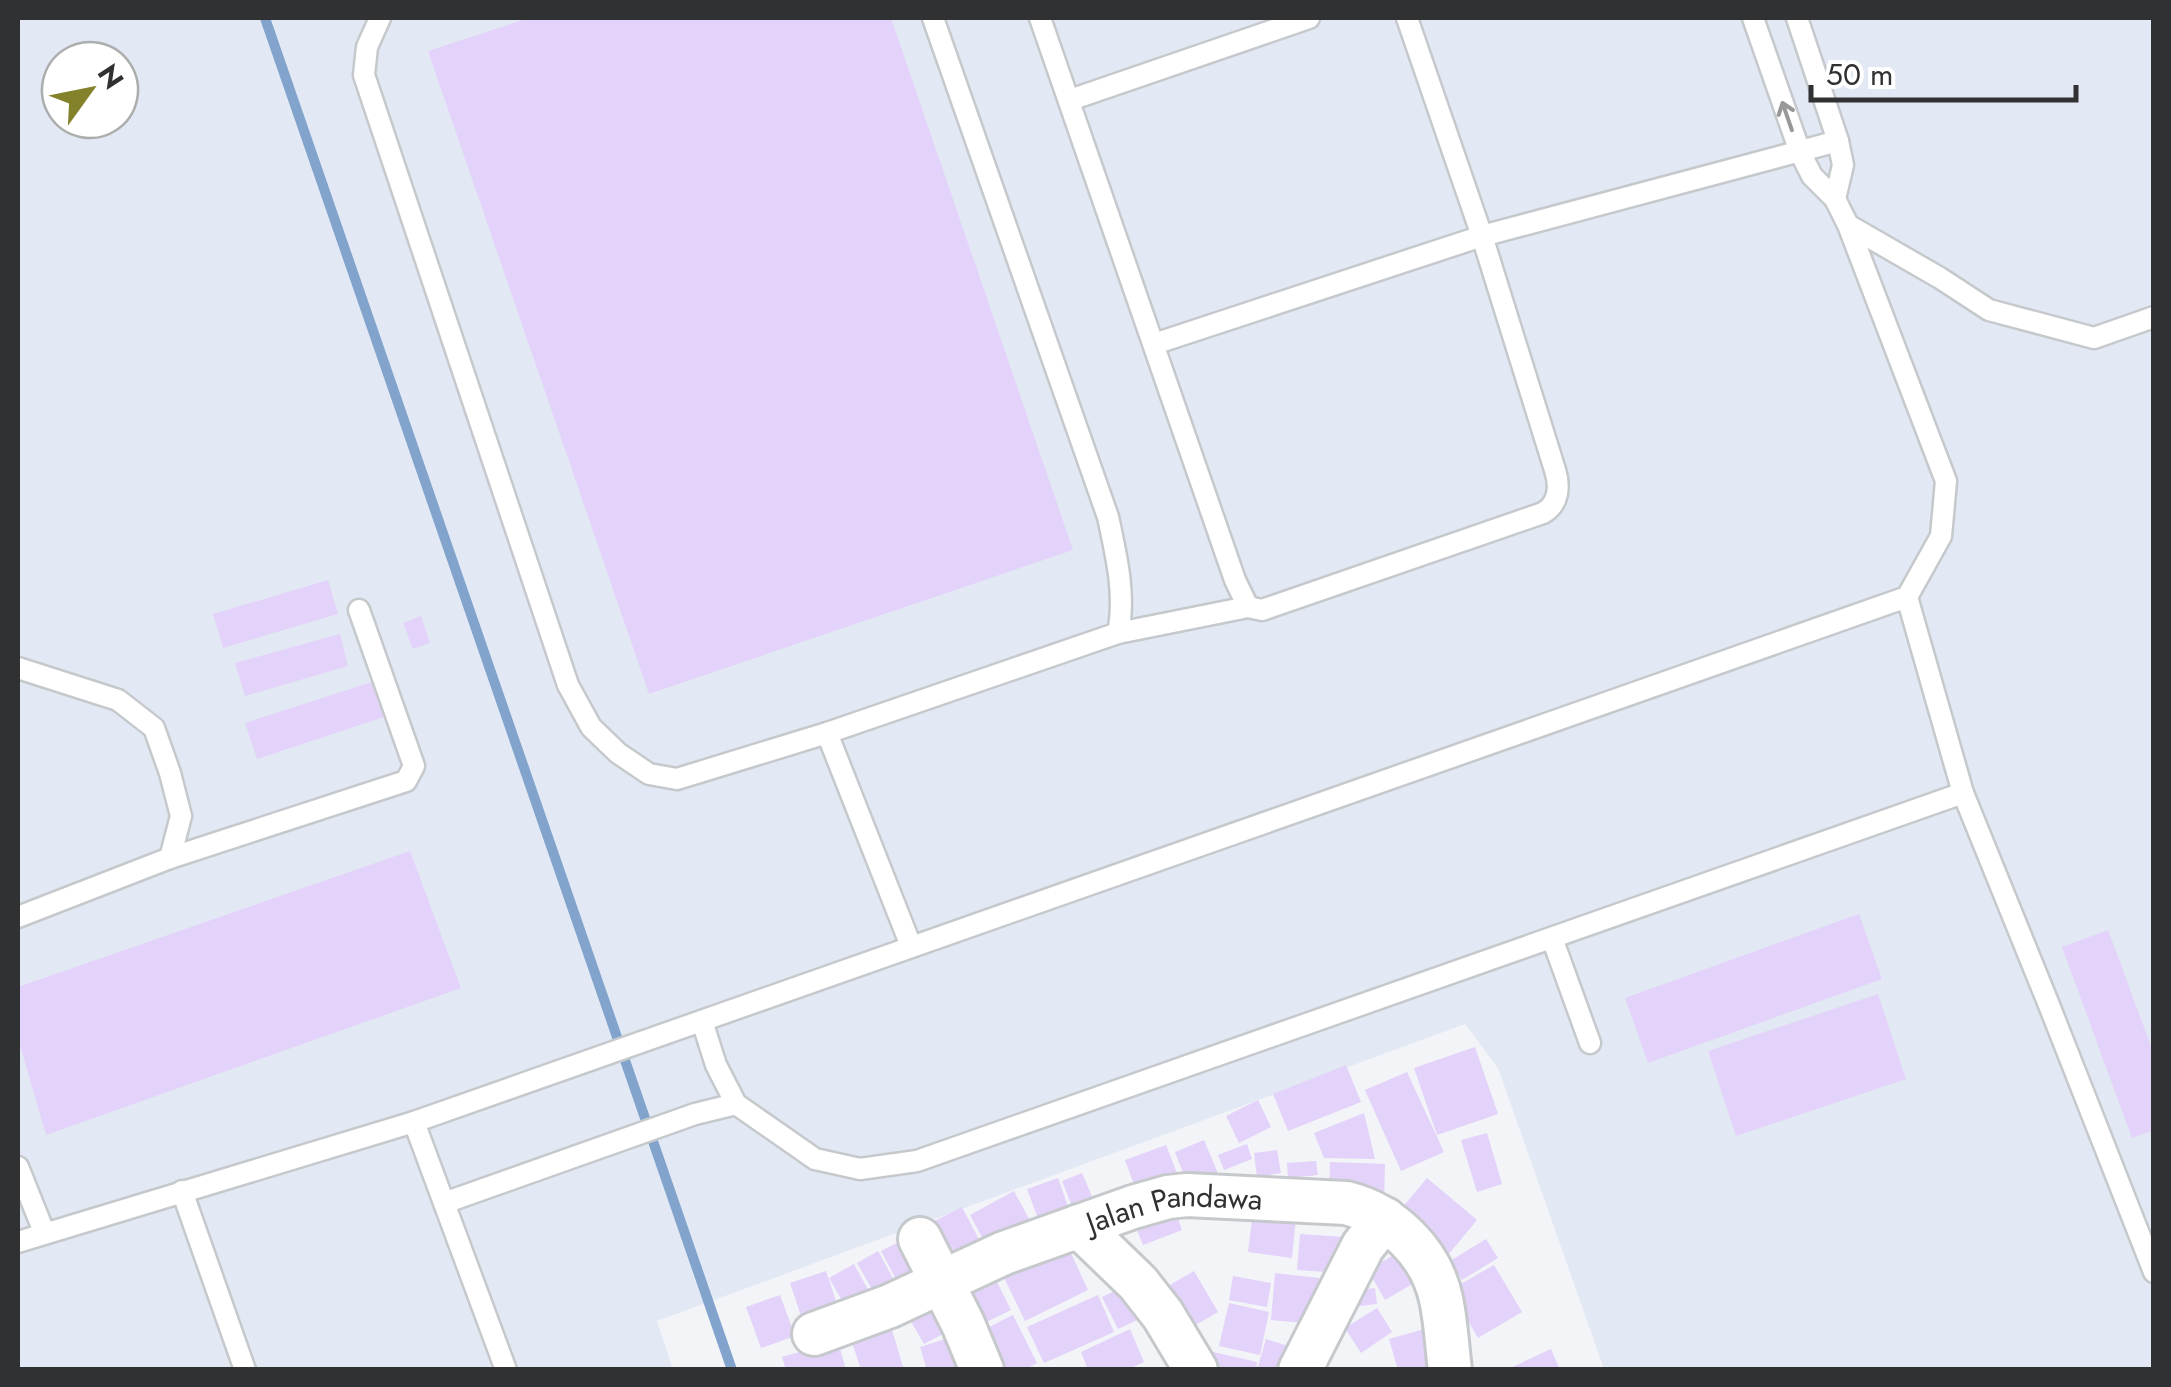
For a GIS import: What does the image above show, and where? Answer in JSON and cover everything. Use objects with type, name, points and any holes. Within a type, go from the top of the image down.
[{"type":"street","name":"Jalan Pandawa","points":[[814,1334],[890,1306],[1004,1253],[1168,1197],[1346,1203],[1392,1222],[1424,1260],[1441,1298],[1450,1370]]},
{"type":"street","points":[[1300,1370],[1363,1246],[1386,1218]]},
{"type":"street","points":[[1079,1226],[1138,1283],[1163,1315],[1196,1370]]},
{"type":"street","points":[[920,1239],[982,1370]]},
{"type":"lane","points":[[380,18],[367,47],[364,76],[568,684],[590,727],[618,753],[649,774],[677,779],[826,733],[1118,633],[1248,606],[1262,610],[1550,509],[1559,483],[1482,236],[1408,18]]},
{"type":"lane","points":[[933,18],[1108,517],[1120,585],[1118,633]]},
{"type":"lane","points":[[1040,18],[1235,580],[1248,606]]},
{"type":"lane","points":[[1070,100],[1309,18]]},
{"type":"lane","points":[[18,1242],[414,1122],[1907,596],[1941,536],[1946,480],[1848,225],[1835,198],[1812,176],[1800,152],[1754,18]]},
{"type":"lane","points":[[1797,18],[1838,141],[1843,165],[1835,198]]},
{"type":"lane","points":[[1154,344],[1482,236],[1838,141]]},
{"type":"lane","points":[[1848,225],[1989,310],[2094,338],[2154,316]]},
{"type":"lane","points":[[1907,596],[1963,793],[2154,1272]]},
{"type":"lane","points":[[18,918],[170,858],[406,781],[414,766],[359,610]]},
{"type":"lane","points":[[18,668],[118,700],[154,728],[181,816],[170,858]]},
{"type":"lane","points":[[826,733],[911,946]]},
{"type":"lane","points":[[695,1023],[736,1104],[814,1159],[860,1169],[917,1161],[1963,793]]},
{"type":"lane","points":[[1552,938],[1590,1043]]},
{"type":"lane","points":[[444,1203],[696,1114],[736,1104]]},
{"type":"lane","points":[[414,1122],[506,1370]]},
{"type":"lane","points":[[18,1167],[44,1232]]},
{"type":"lane","points":[[182,1191],[245,1370]]},
{"type":"shaded area","points":[[18,18],[2153,18],[2153,1369],[1604,1369],[1498,1068],[1465,1024],[657,1321],[673,1369],[18,1369]]},
{"type":"building","points":[[529,18],[891,18],[1073,550],[649,694],[428,51]]},
{"type":"building","points":[[328,580],[338,614],[223,648],[213,614]]},
{"type":"building","points":[[421,616],[430,643],[413,649],[403,623]]},
{"type":"building","points":[[340,634],[348,666],[245,696],[235,663]]},
{"type":"building","points":[[372,682],[384,717],[257,759],[245,723]]},
{"type":"building","points":[[410,851],[461,988],[46,1135],[18,1038],[18,987]]},
{"type":"building","points":[[1859,914],[1882,979],[1648,1063],[1625,998]]},
{"type":"building","points":[[2108,930],[2154,1054],[2154,1130],[2132,1138],[2062,947]]},
{"type":"building","points":[[1878,994],[1906,1079],[1736,1136],[1708,1051]]},
{"type":"building","points":[[1475,1047],[1498,1114],[1437,1135],[1414,1068]]},
{"type":"building","points":[[1346,1065],[1361,1102],[1288,1131],[1273,1094]]},
{"type":"building","points":[[1407,1072],[1444,1152],[1401,1171],[1365,1090]]},
{"type":"building","points":[[1258,1100],[1271,1127],[1239,1143],[1226,1116]]},
{"type":"building","points":[[1364,1113],[1375,1159],[1324,1158],[1314,1133]]},
{"type":"building","points":[[1487,1133],[1502,1184],[1477,1192],[1461,1140]]},
{"type":"building","points":[[1204,1140],[1219,1176],[1189,1188],[1175,1152]]},
{"type":"building","points":[[1247,1144],[1252,1159],[1224,1170],[1218,1155]]},
{"type":"building","points":[[1166,1145],[1182,1186],[1140,1201],[1125,1160]]},
{"type":"building","points":[[1277,1150],[1281,1173],[1257,1177],[1254,1153]]},
{"type":"building","points":[[1316,1161],[1318,1175],[1298,1177],[1299,1195],[1254,1180],[1288,1178],[1287,1163]]},
{"type":"building","points":[[1330,1162],[1385,1164],[1384,1200],[1329,1197]]},
{"type":"building","points":[[1082,1173],[1096,1206],[1075,1214],[1062,1181]]},
{"type":"building","points":[[1058,1178],[1073,1221],[1043,1232],[1027,1189]]},
{"type":"building","points":[[1427,1178],[1477,1220],[1443,1261],[1393,1219]]},
{"type":"building","points":[[1014,1191],[1035,1230],[991,1254],[970,1215]]},
{"type":"building","points":[[1172,1202],[1182,1230],[1143,1245],[1132,1218]]},
{"type":"building","points":[[962,1207],[984,1249],[948,1267],[927,1225]]},
{"type":"building","points":[[1253,1212],[1296,1217],[1292,1258],[1248,1252]]},
{"type":"building","points":[[1300,1234],[1345,1237],[1342,1273],[1297,1270]]},
{"type":"building","points":[[1063,1236],[1088,1290],[1025,1321],[999,1267]]},
{"type":"building","points":[[909,1237],[932,1282],[905,1296],[881,1251]]},
{"type":"building","points":[[1486,1239],[1498,1258],[1462,1280],[1450,1261]]},
{"type":"building","points":[[878,1251],[901,1293],[881,1305],[857,1263]]},
{"type":"building","points":[[1397,1253],[1414,1283],[1385,1300],[1368,1270]]},
{"type":"building","points":[[854,1264],[876,1304],[852,1318],[829,1278]]},
{"type":"building","points":[[1494,1265],[1522,1312],[1478,1338],[1450,1290]]},
{"type":"building","points":[[991,1270],[1011,1310],[974,1328],[955,1288]]},
{"type":"building","points":[[826,1271],[841,1316],[805,1328],[790,1283]]},
{"type":"building","points":[[1194,1271],[1218,1312],[1180,1334],[1156,1293]]},
{"type":"building","points":[[1275,1273],[1319,1278],[1314,1324],[1271,1320]]},
{"type":"building","points":[[1233,1276],[1271,1283],[1267,1307],[1229,1300]]},
{"type":"building","points":[[1135,1281],[1150,1314],[1118,1329],[1102,1297]]},
{"type":"building","points":[[1375,1288],[1377,1304],[1344,1308],[1343,1292]]},
{"type":"building","points":[[780,1295],[795,1336],[761,1348],[746,1307]]},
{"type":"building","points":[[1098,1295],[1114,1332],[1044,1363],[1027,1327]]},
{"type":"building","points":[[944,1299],[958,1326],[924,1344],[909,1318]]},
{"type":"building","points":[[1229,1303],[1269,1312],[1260,1355],[1219,1346]]},
{"type":"building","points":[[1377,1308],[1392,1332],[1361,1353],[1345,1328]]},
{"type":"building","points":[[1013,1315],[1037,1363],[1024,1370],[996,1370],[977,1333]]},
{"type":"building","points":[[1428,1328],[1440,1370],[1398,1370],[1389,1339]]},
{"type":"building","points":[[1130,1329],[1144,1362],[1126,1370],[1088,1370],[1081,1352]]},
{"type":"building","points":[[892,1330],[904,1370],[861,1370],[852,1342]]},
{"type":"building","points":[[961,1334],[970,1363],[950,1370],[927,1370],[920,1347]]},
{"type":"building","points":[[1266,1339],[1297,1349],[1292,1370],[1257,1370]]},
{"type":"building","points":[[838,1341],[846,1370],[786,1370],[782,1357]]},
{"type":"building","points":[[1551,1349],[1560,1370],[1506,1370]]},
{"type":"building","points":[[1209,1351],[1257,1362],[1256,1370],[1205,1370]]},
{"type":"waterway","points":[[265,18],[732,1370]]}]
